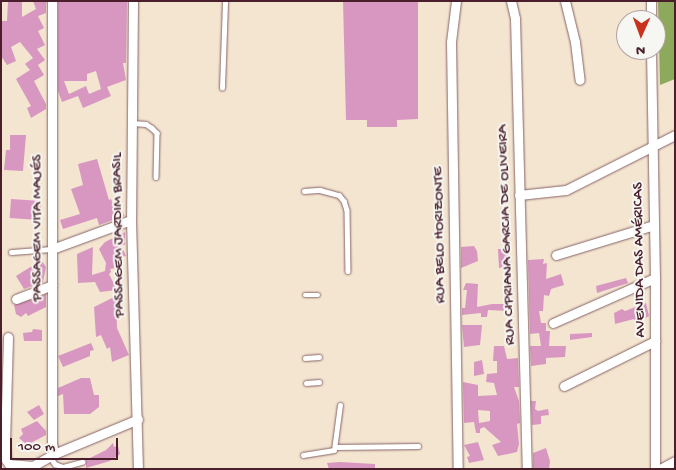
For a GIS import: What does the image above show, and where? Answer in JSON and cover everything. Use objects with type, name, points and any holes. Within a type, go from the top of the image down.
[{"type":"street","name":"PASSAGEM VITA MAUÉS","points":[[52,1],[52,455]]},
{"type":"street","name":"PASSAGEM JARDIM BRASIL","points":[[133,1],[131,220],[138,469]]},
{"type":"street","name":"RUA BELO HORIZONTE","points":[[456,1],[451,42],[458,469]]},
{"type":"street","name":"RUA CIPRIANA GARCIA DE OLIVEIRA","points":[[511,1],[515,18],[527,469]]},
{"type":"street","points":[[565,1],[575,42],[580,80]]},
{"type":"street","name":"AVENIDA DAS AMÉRICAS","points":[[651,60],[655,278],[655,469]]},
{"type":"street","points":[[519,195],[566,190],[675,135]]},
{"type":"street","points":[[52,249],[131,220]]},
{"type":"street","points":[[556,255],[654,225]]},
{"type":"street","points":[[553,323],[655,278]]},
{"type":"street","points":[[16,299],[52,285]]},
{"type":"street","points":[[8,337],[6,460],[12,466],[34,467],[52,455],[138,419]]},
{"type":"street","points":[[564,386],[655,341]]},
{"type":"street","points":[[660,469],[675,461]]},
{"type":"lane","points":[[222,88],[225,1]]},
{"type":"lane","points":[[132,123],[146,124],[157,133],[156,177]]},
{"type":"lane","points":[[304,190],[320,190],[338,195],[344,201],[347,210],[348,271]]},
{"type":"lane","points":[[11,252],[52,249]]},
{"type":"lane","points":[[305,295],[318,295]]},
{"type":"lane","points":[[305,358],[319,357]]},
{"type":"lane","points":[[306,383],[319,382]]},
{"type":"lane","points":[[336,448],[340,405]]},
{"type":"lane","points":[[303,455],[332,452],[336,448],[418,446]]},
{"type":"lane","points":[[52,455],[56,464],[63,468],[82,462]]},
{"type":"green space","points":[[658,1],[675,1],[675,79],[660,85],[659,60],[666,60],[666,10],[658,10]]},
{"type":"building","points":[[8,1],[22,1],[22,17],[36,9],[33,1],[46,1],[46,13],[38,16],[44,28],[38,31],[45,45],[37,49],[45,60],[38,65],[44,75],[34,81],[46,104],[46,109],[31,118],[27,108],[31,106],[16,79],[30,70],[25,64],[33,58],[20,42],[11,47],[16,61],[7,65],[1,56],[1,21],[7,21]]},
{"type":"building","points":[[58,1],[127,1],[126,63],[123,63],[126,80],[107,87],[111,96],[83,108],[78,96],[62,102],[58,91]],"holes":[[[96,71],[101,89],[89,94],[86,86],[69,94],[64,81],[87,81],[87,74]]]},
{"type":"building","points":[[343,1],[418,1],[418,119],[397,120],[397,127],[367,127],[367,120],[346,120]]},
{"type":"building","points":[[10,135],[26,135],[23,171],[4,170],[6,150],[10,150]]},
{"type":"building","points":[[97,159],[109,200],[111,199],[117,214],[123,212],[124,216],[99,225],[97,218],[63,229],[60,220],[80,214],[71,189],[83,185],[78,164]]},
{"type":"building","points":[[11,199],[41,201],[40,220],[10,218]]},
{"type":"building","points":[[125,232],[125,245],[121,245],[126,256],[113,259],[116,268],[110,269],[111,272],[109,274],[117,290],[100,292],[95,282],[78,283],[77,254],[93,247],[92,275],[105,271],[106,263],[99,249],[105,242]]},
{"type":"building","points":[[474,246],[477,251],[478,261],[461,268],[461,247]]},
{"type":"building","points":[[498,249],[510,249],[508,258],[512,265],[499,268]]},
{"type":"building","points":[[544,259],[543,264],[547,263],[546,279],[561,274],[564,285],[551,289],[549,296],[544,295],[543,311],[539,311],[541,323],[546,323],[546,331],[550,331],[549,346],[566,346],[565,357],[546,358],[546,364],[531,366],[530,346],[541,346],[539,333],[530,334],[528,260]]},
{"type":"building","points":[[42,261],[46,267],[43,282],[24,289],[16,276],[32,266],[35,270]]},
{"type":"building","points":[[626,278],[628,283],[597,293],[596,286]]},
{"type":"building","points":[[466,283],[478,284],[477,307],[492,304],[508,304],[508,311],[488,310],[487,317],[481,317],[481,313],[462,315],[462,308],[465,308],[467,290],[463,290]]},
{"type":"building","points":[[46,294],[46,307],[28,316],[26,313],[21,317],[16,314],[14,305]]},
{"type":"building","points":[[116,296],[117,328],[129,355],[112,362],[110,347],[107,349],[101,335],[96,337],[94,307]]},
{"type":"building","points":[[646,303],[649,316],[636,324],[634,319],[615,324],[614,313]]},
{"type":"building","points":[[462,325],[482,325],[480,345],[464,347]]},
{"type":"building","points":[[33,329],[42,330],[42,341],[24,341],[23,333],[32,332]]},
{"type":"building","points":[[592,333],[592,337],[570,340],[570,334]]},
{"type":"building","points":[[91,343],[94,350],[90,351],[90,356],[63,367],[58,356]]},
{"type":"building","points":[[494,346],[504,346],[507,359],[518,358],[519,387],[514,387],[519,401],[520,423],[517,424],[519,444],[517,452],[498,456],[492,445],[501,442],[484,427],[480,429],[480,433],[476,433],[474,422],[464,423],[463,382],[478,385],[478,396],[497,395],[494,383],[486,382],[487,374],[497,373],[497,361],[493,361]],"holes":[[[478,410],[490,411],[490,421],[479,423]]]},
{"type":"building","points":[[482,360],[484,374],[474,376],[474,362]]},
{"type":"building","points":[[81,378],[90,378],[94,395],[99,395],[99,407],[90,414],[64,414],[63,394],[58,396],[58,388]]},
{"type":"building","points":[[531,401],[536,401],[535,409],[538,411],[548,409],[549,415],[541,416],[541,424],[532,425]]},
{"type":"building","points":[[39,405],[44,414],[34,420],[27,412]]},
{"type":"building","points":[[37,421],[46,431],[46,435],[27,445],[19,438],[23,434],[21,429]]},
{"type":"building","points":[[478,442],[484,460],[469,463],[467,457],[470,456],[464,445]]},
{"type":"building","points":[[113,443],[114,447],[118,446],[120,454],[110,461],[86,468],[86,460],[106,450]]},
{"type":"building","points":[[546,448],[550,461],[549,469],[533,469],[533,453]]},
{"type":"building","points":[[327,463],[375,464],[375,469],[329,469]]}]
